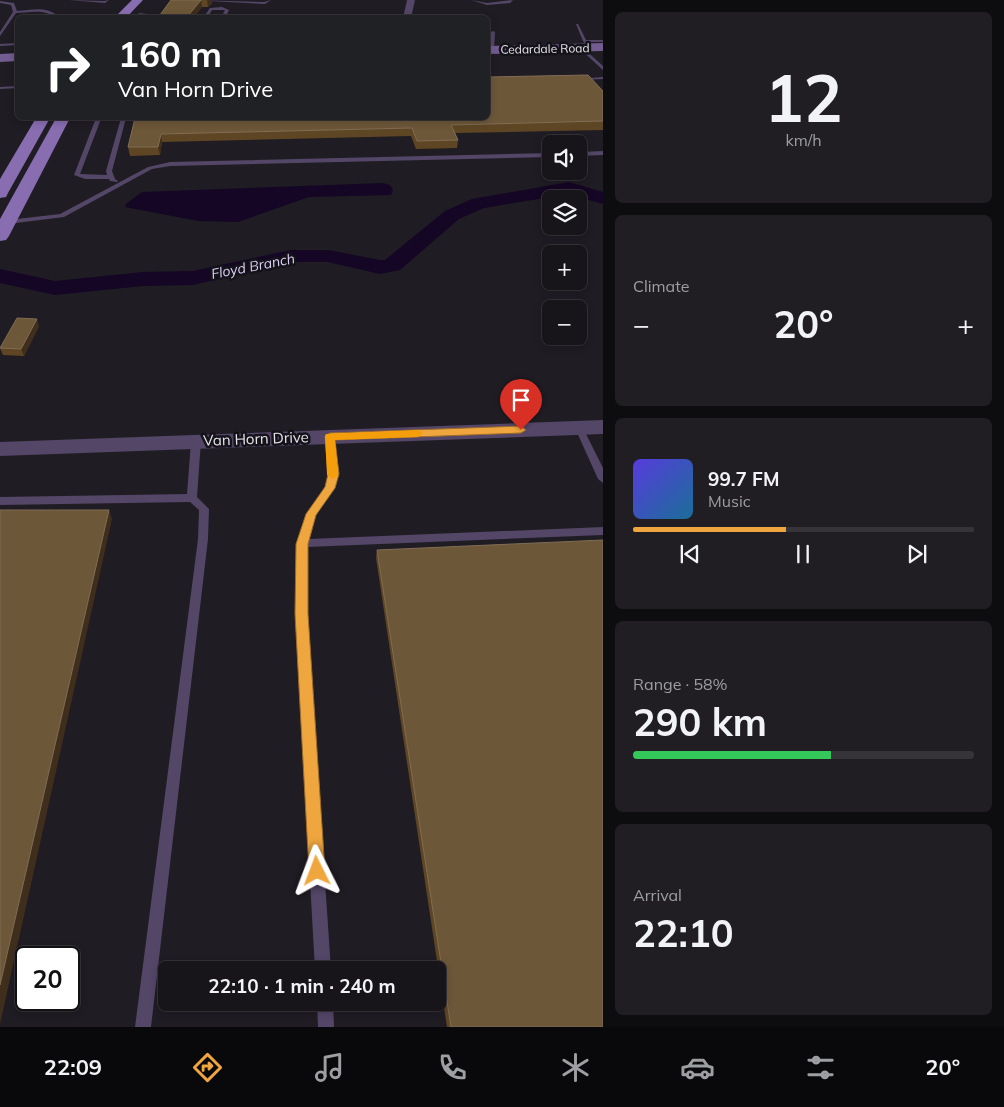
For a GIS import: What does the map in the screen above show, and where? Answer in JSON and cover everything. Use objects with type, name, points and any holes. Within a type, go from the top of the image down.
[{"type":"main road","points":[[122,15],[138,0]]},
{"type":"main road","points":[[138,15],[149,5]]},
{"type":"main road","points":[[0,193],[42,120]]},
{"type":"main road","points":[[3,227],[62,120]]},
{"type":"street","points":[[407,15],[411,0]]},
{"type":"street","name":"Cedardale Road","points":[[490,50],[586,45],[603,48]]},
{"type":"street","points":[[0,58],[15,58]]},
{"type":"street","name":"Van Horn Drive","points":[[0,449],[603,427]]},
{"type":"lane","points":[[70,0],[105,2],[107,0]]},
{"type":"lane","points":[[193,0],[259,3],[265,3],[269,0]]},
{"type":"lane","points":[[473,0],[503,4],[511,0]]},
{"type":"lane","points":[[0,35],[15,12],[13,4],[1,1]]},
{"type":"lane","points":[[207,15],[211,9],[222,8],[227,10],[224,15]]},
{"type":"lane","points":[[15,12],[46,11],[55,15]]},
{"type":"lane","points":[[577,25],[586,45],[603,69]]},
{"type":"lane","points":[[490,50],[494,32]]},
{"type":"lane","points":[[586,45],[603,41]]},
{"type":"lane","points":[[0,45],[15,44]]},
{"type":"lane","points":[[573,79],[603,78]]},
{"type":"lane","points":[[0,88],[15,87]]},
{"type":"lane","points":[[98,120],[77,175],[85,178],[111,177]]},
{"type":"lane","points":[[121,183],[112,180],[109,171],[123,120]]},
{"type":"lane","points":[[587,154],[603,153]]},
{"type":"lane","points":[[3,227],[62,216],[150,168],[170,164],[542,155]]},
{"type":"lane","points":[[579,428],[603,479]]},
{"type":"lane","points":[[322,961],[301,614],[302,544],[311,514],[330,488],[333,474],[330,436]]},
{"type":"lane","points":[[192,498],[196,441]]},
{"type":"lane","points":[[0,501],[192,498],[204,509],[202,539],[143,1027]]},
{"type":"lane","points":[[302,544],[603,531]]},
{"type":"lane","points":[[325,1011],[326,1027]]},
{"type":"shaded area","points":[[383,183],[390,185],[393,190],[391,195],[309,197],[238,222],[198,221],[125,207],[126,204],[142,192]]},
{"type":"building","points":[[171,0],[201,0],[189,15],[160,15]]},
{"type":"building","points":[[588,75],[603,91],[603,121],[451,125],[458,140],[417,141],[412,128],[161,134],[158,147],[128,147],[135,120],[490,120],[490,77]]},
{"type":"building","points":[[17,318],[37,319],[21,349],[0,348]]},
{"type":"building","points":[[0,510],[109,510],[0,985]]},
{"type":"building","points":[[603,540],[603,1027],[451,1027],[446,995],[446,961],[441,961],[377,550]]},
{"type":"waterway","name":"Floyd Branch","points":[[0,276],[55,288],[143,279],[193,278],[291,256],[328,256],[380,267],[392,265],[452,215],[479,203],[569,188],[603,198]]},
{"type":"slow traffic","points":[[333,475],[330,436],[418,433]]},
{"type":"route","points":[[317,871],[301,614],[302,544],[311,514],[330,488],[333,474],[330,436],[521,430]]}]
